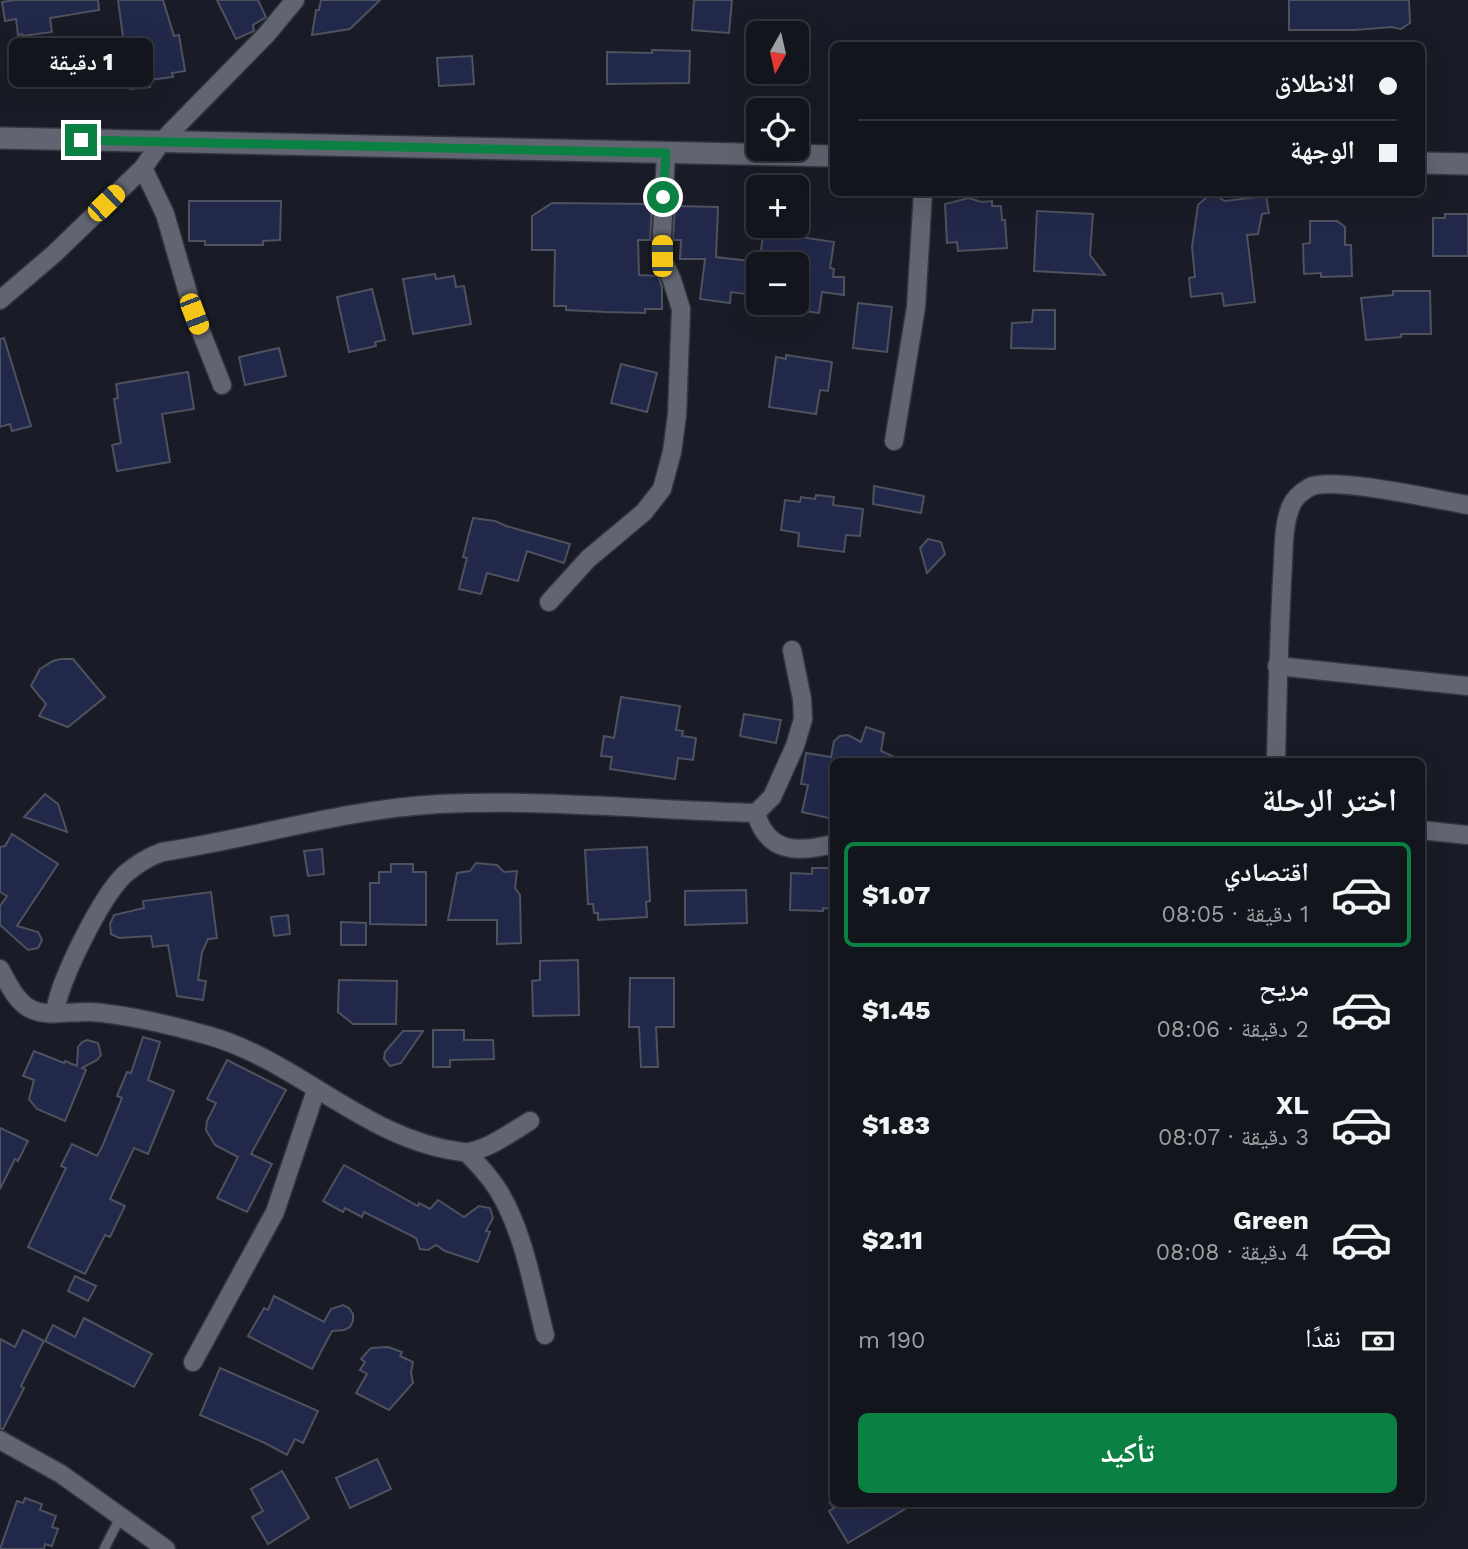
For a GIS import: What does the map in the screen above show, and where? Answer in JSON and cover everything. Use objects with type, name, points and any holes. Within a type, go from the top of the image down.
[{"type":"street","points":[[0,300],[54,254],[143,168],[162,141],[266,35],[295,0]]},
{"type":"street","points":[[0,138],[830,156]]},
{"type":"street","points":[[549,602],[588,559],[644,512],[662,489],[672,453],[677,415],[681,309],[662,256],[666,153]]},
{"type":"street","points":[[1425,163],[1468,164]]},
{"type":"street","points":[[143,168],[165,214],[194,314],[222,385]]},
{"type":"street","points":[[894,441],[916,307],[923,196]]},
{"type":"street","points":[[1276,758],[1277,666],[1287,518],[1292,503],[1311,486],[1325,484],[1371,488],[1468,505]]},
{"type":"street","points":[[55,1012],[70,962],[106,901],[124,876],[146,858],[162,852],[384,809],[438,804],[597,804],[756,813],[772,797],[795,746],[803,719],[802,699],[792,650]]},
{"type":"street","points":[[1277,666],[1468,687]]},
{"type":"street","points":[[756,813],[760,828],[772,842],[790,848],[816,848],[830,845]]},
{"type":"street","points":[[1425,830],[1468,835]]},
{"type":"street","points":[[0,970],[18,998],[31,1010],[90,1012],[164,1023],[235,1044],[389,1132],[439,1148],[467,1153],[493,1143],[530,1121]]},
{"type":"street","points":[[193,1362],[275,1212],[316,1090]]},
{"type":"street","points":[[467,1153],[489,1177],[502,1197],[520,1242],[545,1335]]},
{"type":"street","points":[[0,1440],[61,1474],[166,1549]]},
{"type":"lane","points":[[104,1549],[121,1516]]},
{"type":"building","points":[[98,0],[99,10],[50,18],[52,32],[23,36],[18,35],[16,19],[5,21],[2,2]]},
{"type":"building","points":[[118,0],[163,0],[174,36],[179,35],[185,71],[172,73],[173,77],[150,80],[150,87],[130,89]]},
{"type":"building","points":[[217,0],[258,0],[266,17],[253,25],[254,31],[236,39]]},
{"type":"building","points":[[321,0],[380,0],[350,29],[312,35],[316,10],[319,10]]},
{"type":"building","points":[[694,0],[732,0],[729,33],[692,30]]},
{"type":"building","points":[[1289,0],[1409,0],[1410,23],[1401,29],[1289,30]]},
{"type":"building","points":[[652,50],[690,51],[689,83],[607,84],[607,52],[652,53]]},
{"type":"building","points":[[472,56],[474,84],[439,86],[437,58]]},
{"type":"building","points":[[1208,196],[1216,196],[1225,201],[1266,196],[1269,213],[1262,214],[1258,234],[1247,235],[1255,302],[1224,306],[1222,293],[1191,297],[1189,278],[1195,277],[1192,247],[1198,205]]},
{"type":"building","points":[[969,198],[981,202],[992,201],[992,206],[1001,206],[1007,248],[958,251],[957,242],[947,243],[945,204]]},
{"type":"building","points":[[189,201],[281,201],[280,240],[263,241],[263,245],[205,245],[205,241],[189,241]]},
{"type":"building","points":[[552,203],[652,204],[650,240],[638,240],[639,275],[658,276],[662,287],[662,309],[645,309],[645,313],[606,312],[566,310],[566,306],[554,306],[555,250],[532,250],[532,216]]},
{"type":"building","points":[[675,206],[718,207],[716,257],[746,261],[746,294],[731,292],[730,303],[700,299],[705,259],[680,259],[681,240],[673,240]]},
{"type":"building","points":[[1037,211],[1093,214],[1090,255],[1105,275],[1034,271]]},
{"type":"building","points":[[1445,214],[1468,214],[1468,256],[1433,256],[1433,218],[1445,218]]},
{"type":"building","points":[[1310,221],[1337,221],[1345,227],[1345,245],[1351,245],[1352,276],[1321,277],[1321,273],[1304,274],[1303,244],[1310,243]]},
{"type":"building","points":[[762,238],[807,238],[834,242],[830,268],[834,269],[833,277],[844,277],[844,295],[822,292],[819,313],[809,312],[809,252],[761,252]]},
{"type":"building","points":[[435,274],[436,279],[454,276],[456,287],[464,286],[471,324],[413,334],[403,279]]},
{"type":"building","points":[[372,289],[385,340],[375,342],[376,346],[349,352],[337,297]]},
{"type":"building","points":[[1393,291],[1430,291],[1431,334],[1401,334],[1401,337],[1366,340],[1361,298],[1393,295]]},
{"type":"building","points":[[858,303],[892,307],[887,352],[853,348]]},
{"type":"building","points":[[1033,310],[1055,310],[1055,349],[1011,348],[1012,323],[1032,322]]},
{"type":"building","points":[[4,338],[31,426],[12,431],[10,424],[0,427],[0,339]]},
{"type":"building","points":[[279,348],[286,376],[245,385],[239,357]]},
{"type":"building","points":[[786,355],[832,362],[828,391],[820,390],[816,414],[769,407],[776,357],[786,359]]},
{"type":"building","points":[[621,364],[657,373],[647,412],[611,403]]},
{"type":"building","points":[[188,372],[194,409],[162,414],[170,462],[117,471],[112,445],[121,443],[114,399],[118,398],[116,384]]},
{"type":"building","points":[[874,486],[924,496],[921,513],[873,504]]},
{"type":"building","points":[[816,495],[834,497],[833,505],[863,509],[860,536],[846,535],[844,552],[798,546],[799,533],[781,530],[785,500],[800,502],[801,497],[815,499]]},
{"type":"building","points":[[473,518],[495,521],[570,544],[564,563],[527,551],[518,581],[487,573],[481,594],[459,589],[467,558],[463,557]]},
{"type":"building","points":[[928,539],[941,542],[945,554],[927,573],[920,548]]},
{"type":"building","points":[[61,659],[73,659],[105,697],[68,727],[39,716],[46,704],[31,686],[40,669]]},
{"type":"building","points":[[621,697],[680,706],[676,730],[683,731],[682,736],[696,738],[693,760],[678,758],[675,779],[610,769],[612,757],[601,756],[604,736],[614,738]]},
{"type":"building","points":[[744,714],[781,720],[776,743],[740,736]]},
{"type":"building","points":[[866,727],[884,733],[881,751],[896,758],[830,758],[830,818],[802,812],[808,785],[801,784],[806,753],[831,757],[834,741],[840,736],[848,735],[861,742]]},
{"type":"building","points":[[45,794],[58,804],[67,832],[24,817]]},
{"type":"building","points":[[12,834],[58,864],[17,926],[38,932],[42,940],[38,948],[28,950],[0,925],[0,906],[7,896],[0,892],[0,847],[5,846]]},
{"type":"building","points":[[647,847],[650,901],[646,902],[647,917],[598,920],[593,904],[588,904],[585,850]]},
{"type":"building","points":[[322,849],[324,874],[308,876],[304,851]]},
{"type":"building","points":[[476,863],[497,865],[504,872],[517,871],[515,888],[520,895],[521,943],[497,944],[497,920],[448,920],[457,873],[470,871]]},
{"type":"building","points":[[391,864],[413,864],[413,872],[426,872],[426,925],[370,924],[370,883],[379,883],[379,872],[391,872]]},
{"type":"building","points":[[812,868],[830,868],[830,909],[790,910],[791,873],[812,874]]},
{"type":"building","points":[[746,890],[747,923],[685,925],[685,891]]},
{"type":"building","points":[[211,892],[217,938],[208,939],[202,952],[198,980],[206,981],[203,1000],[177,996],[168,945],[153,947],[151,936],[119,938],[111,934],[110,924],[114,915],[144,908],[143,901]]},
{"type":"building","points":[[288,915],[290,934],[274,936],[271,917]]},
{"type":"building","points":[[341,922],[366,923],[366,945],[341,945]]},
{"type":"building","points":[[578,960],[579,1015],[533,1016],[532,981],[540,980],[540,961]]},
{"type":"building","points":[[630,978],[674,978],[674,1027],[656,1027],[658,1067],[641,1067],[639,1027],[629,1027]]},
{"type":"building","points":[[339,980],[397,981],[396,1024],[353,1024],[338,1012]]},
{"type":"building","points":[[433,1030],[464,1030],[464,1040],[493,1040],[494,1059],[450,1060],[450,1067],[433,1067]]},
{"type":"building","points":[[403,1031],[423,1031],[401,1063],[390,1066],[384,1059],[385,1052]]},
{"type":"building","points":[[143,1037],[160,1042],[148,1080],[174,1091],[148,1154],[134,1148],[110,1199],[125,1206],[110,1237],[105,1235],[85,1274],[28,1247],[66,1168],[61,1166],[72,1144],[97,1156],[102,1147],[122,1098],[117,1096],[127,1072],[131,1073]]},
{"type":"building","points":[[87,1040],[98,1043],[101,1055],[82,1068],[86,1070],[65,1121],[37,1109],[29,1099],[34,1080],[23,1076],[34,1051],[77,1066],[78,1047]]},
{"type":"building","points":[[227,1060],[286,1090],[251,1154],[272,1164],[247,1212],[217,1198],[238,1157],[215,1145],[206,1130],[207,1121],[216,1103],[207,1099]]},
{"type":"building","points":[[0,1128],[28,1141],[18,1161],[15,1159],[0,1189]]},
{"type":"building","points":[[344,1165],[418,1206],[419,1203],[430,1209],[438,1200],[464,1217],[479,1206],[490,1208],[493,1218],[486,1231],[490,1232],[478,1262],[445,1251],[436,1245],[428,1250],[420,1249],[416,1238],[364,1212],[362,1217],[345,1208],[343,1212],[323,1201]]},
{"type":"building","points":[[75,1276],[96,1286],[88,1301],[68,1291]]},
{"type":"building","points":[[274,1296],[324,1322],[331,1309],[343,1305],[353,1314],[353,1321],[350,1327],[344,1330],[332,1331],[312,1369],[248,1336],[264,1308],[268,1310]]},
{"type":"building","points":[[84,1318],[152,1354],[134,1387],[45,1341],[53,1325],[75,1337]]},
{"type":"building","points":[[23,1330],[44,1341],[21,1386],[24,1388],[3,1429],[0,1429],[0,1339],[15,1347]]},
{"type":"building","points":[[388,1347],[402,1352],[400,1356],[413,1362],[413,1383],[389,1410],[356,1393],[367,1374],[360,1370],[365,1362],[361,1359],[371,1348]]},
{"type":"building","points":[[220,1368],[318,1411],[303,1443],[295,1439],[287,1455],[200,1415]]},
{"type":"building","points":[[377,1459],[391,1489],[350,1508],[336,1478]]},
{"type":"building","points":[[282,1471],[309,1518],[268,1544],[252,1517],[263,1511],[251,1489]]},
{"type":"building","points":[[25,1498],[42,1504],[40,1510],[56,1516],[52,1527],[58,1529],[52,1546],[45,1544],[44,1549],[0,1549],[17,1501],[23,1503]]},
{"type":"building","points":[[908,1507],[848,1543],[829,1511],[834,1508]]},
{"type":"route","points":[[81,140],[666,153],[663,197]]}]
